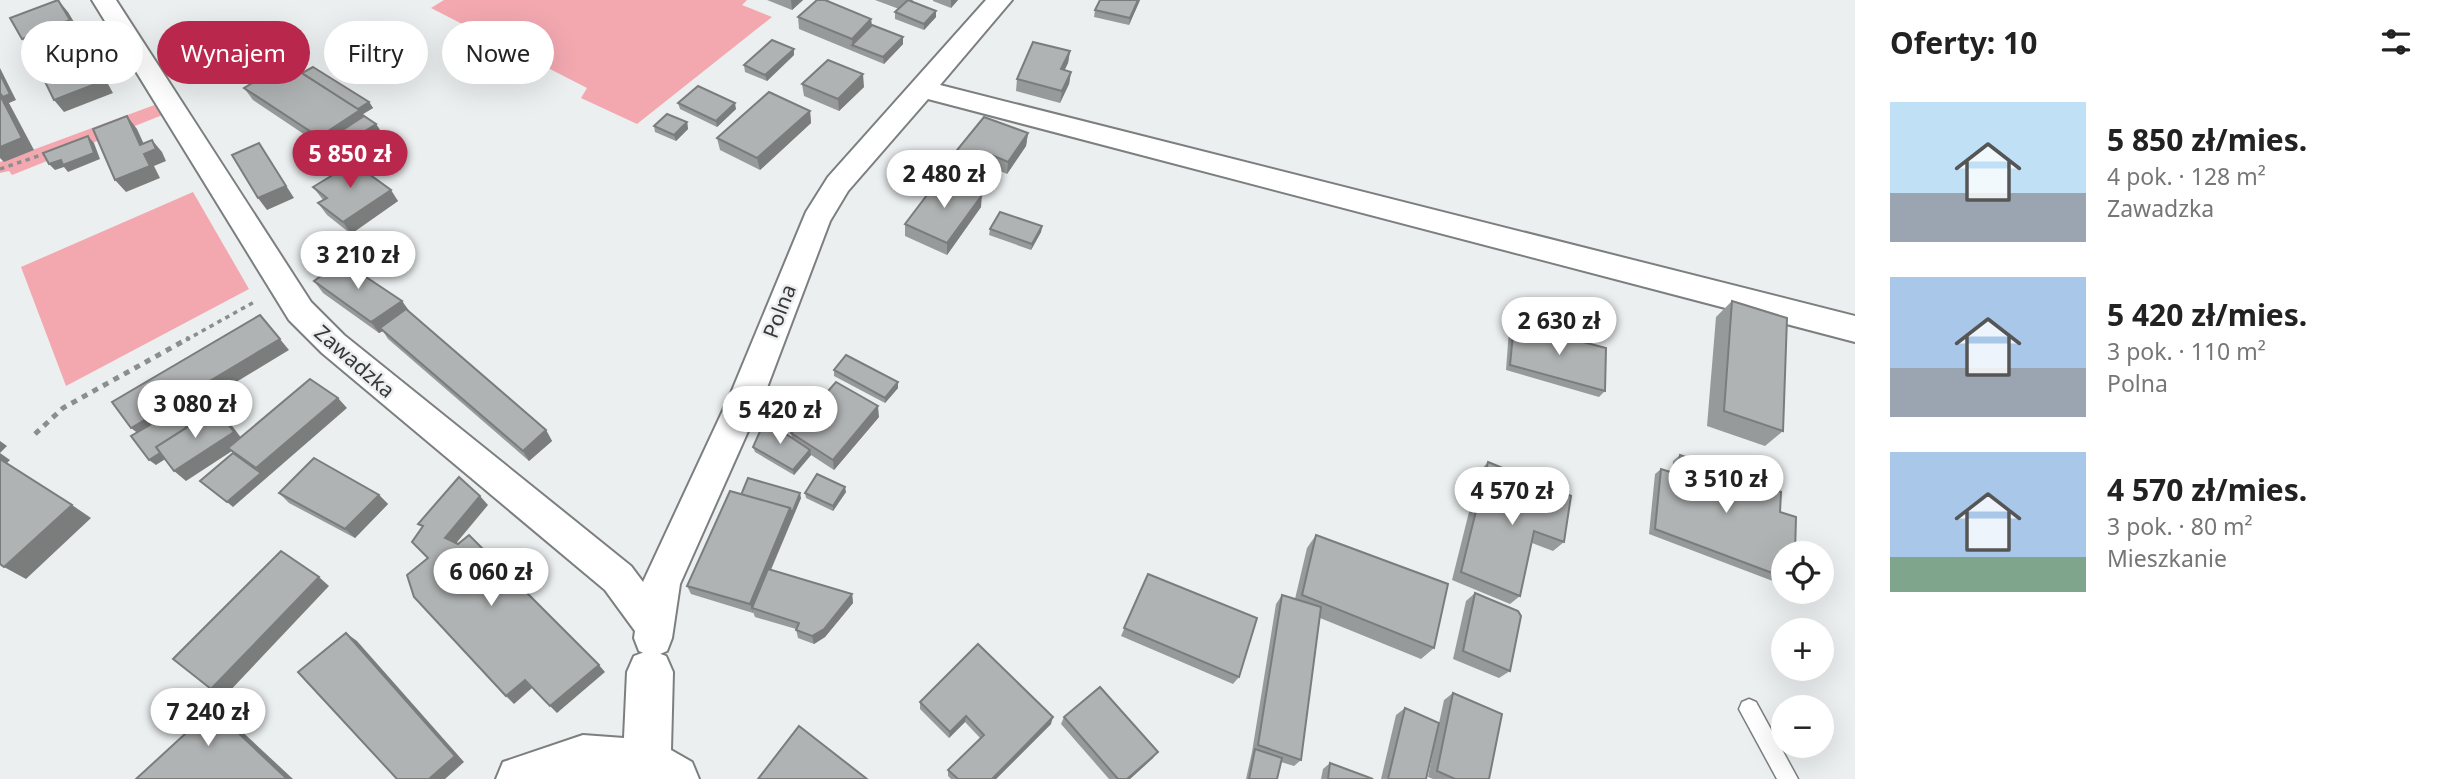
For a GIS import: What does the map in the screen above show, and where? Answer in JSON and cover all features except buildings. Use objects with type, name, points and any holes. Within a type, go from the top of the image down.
[{"type":"street","name":"Zawadzka","points":[[104,0],[300,312],[333,345],[618,578],[654,626]]},
{"type":"street","name":"Polna","points":[[650,672],[661,584],[748,393],[819,213],[838,184],[1000,0]]},
{"type":"street","points":[[922,89],[1855,329]]},
{"type":"street","points":[[520,779],[583,759],[661,771],[650,672]]},
{"type":"lane","points":[[1749,709],[1788,779]]},
{"type":"path","points":[[0,169],[60,148]]},
{"type":"path","points":[[35,434],[63,408],[284,285]]},
{"type":"shaded area","points":[[444,0],[747,0],[742,5],[772,17],[637,124],[581,98],[587,88],[554,71],[554,21],[456,21],[431,8]]},
{"type":"shaded area","points":[[168,100],[175,110],[12,175],[9,171],[0,173],[0,162]]},
{"type":"shaded area","points":[[193,192],[249,289],[66,386],[21,267]]}]
